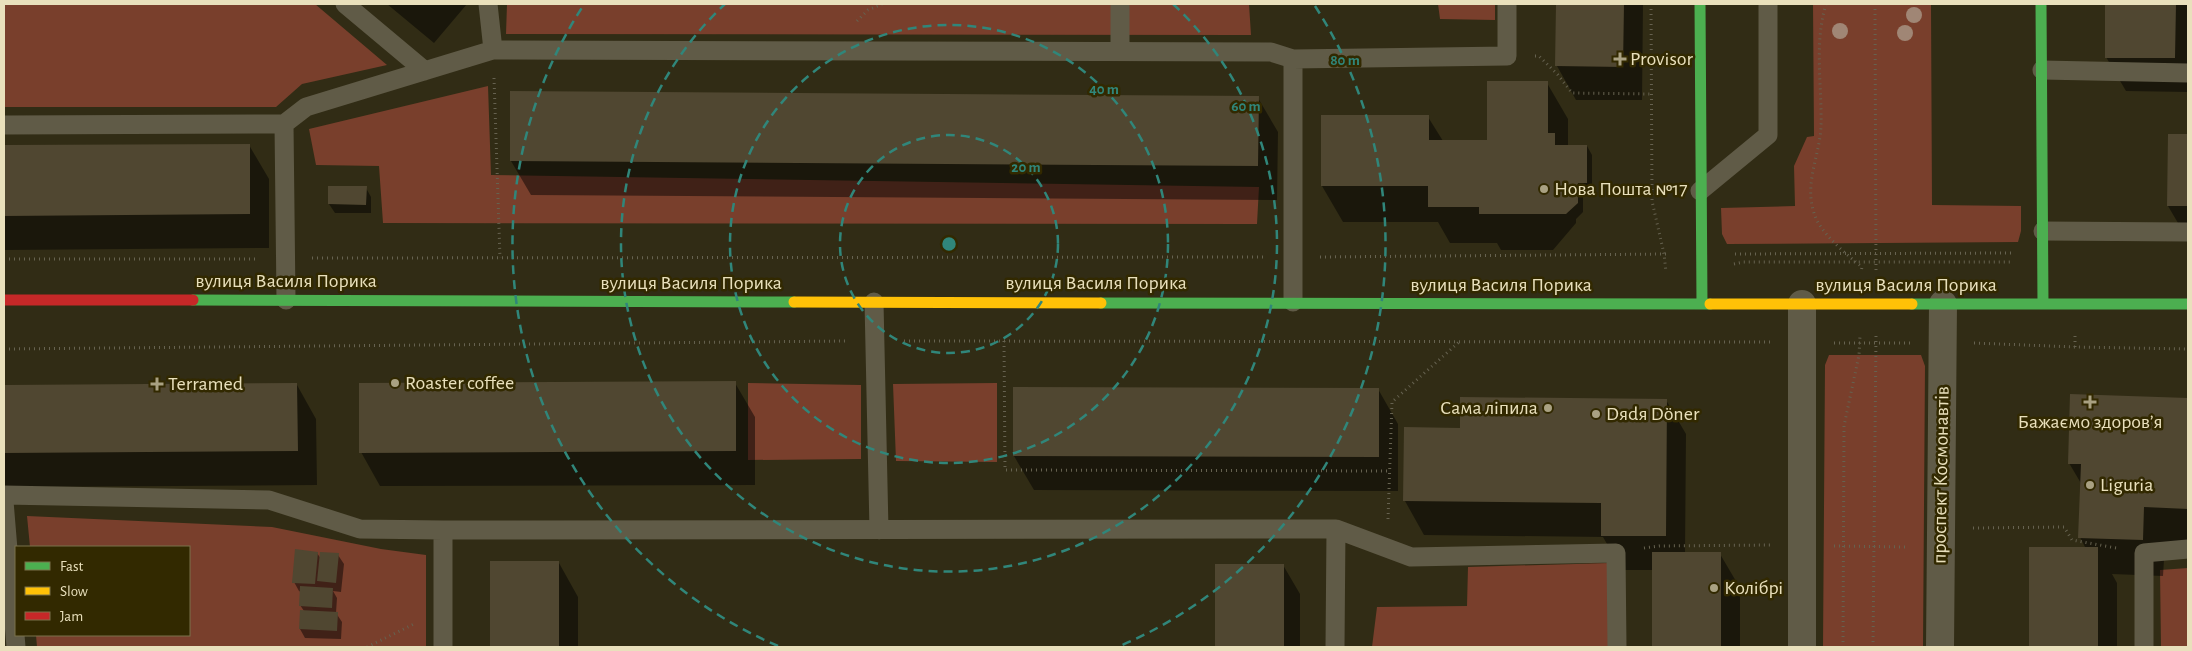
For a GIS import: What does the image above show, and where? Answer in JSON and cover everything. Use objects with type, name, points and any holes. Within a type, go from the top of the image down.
[{"type":"street","points":[[1700,4],[1700,254],[1702,304]]},
{"type":"street","points":[[2041,4],[2043,304]]},
{"type":"street","name":"вулиця Василя Порика","points":[[4,300],[2188,304]]},
{"type":"street","points":[[1802,304],[1802,647]]},
{"type":"street","name":"проспект Космонавтів","points":[[1940,647],[1943,304]]},
{"type":"lane","points":[[345,4],[425,71]]},
{"type":"lane","points":[[488,4],[493,50]]},
{"type":"lane","points":[[1120,4],[1120,51]]},
{"type":"lane","points":[[4,125],[284,124],[306,107],[493,50],[1271,52],[1293,59],[1507,56],[1507,4]]},
{"type":"lane","points":[[1700,191],[1768,135],[1768,4]]},
{"type":"lane","points":[[1293,59],[1293,302]]},
{"type":"lane","points":[[2042,70],[2188,73]]},
{"type":"lane","points":[[284,124],[286,300]]},
{"type":"lane","points":[[2043,231],[2188,232]]},
{"type":"lane","points":[[874,302],[879,530]]},
{"type":"lane","points":[[4,495],[269,500],[360,528],[444,530],[1336,529],[1411,557],[1616,553],[1617,647]]},
{"type":"lane","points":[[4,501],[15,635]]},
{"type":"lane","points":[[1335,647],[1336,529]]},
{"type":"lane","points":[[444,530],[444,647]]},
{"type":"lane","points":[[2144,647],[2144,554],[2188,549]]},
{"type":"path","points":[[4,349],[874,341],[1672,342],[1664,254],[1652,201],[1651,4]]},
{"type":"path","points":[[1873,647],[1876,304],[1875,4]]},
{"type":"path","points":[[493,50],[500,258]]},
{"type":"path","points":[[1507,56],[1539,56],[1572,93],[1651,94]]},
{"type":"path","points":[[4,259],[1293,257],[2043,253]]},
{"type":"path","points":[[1004,341],[1005,470],[1390,471]]},
{"type":"path","points":[[1388,549],[1392,402],[1459,342]]},
{"type":"path","points":[[1970,528],[2064,527],[2072,540],[2144,554]]},
{"type":"path","points":[[366,647],[444,609]]},
{"type":"shaded area","points":[[4,4],[315,4],[387,65],[302,84],[276,107],[4,107]]},
{"type":"shaded area","points":[[507,4],[1249,4],[1251,35],[506,34]]},
{"type":"shaded area","points":[[1438,4],[1495,4],[1495,20],[1440,19]]},
{"type":"shaded area","points":[[1813,4],[1931,4],[1932,205],[2021,206],[2021,231],[2018,242],[1727,244],[1722,234],[1721,208],[1795,206],[1794,166],[1807,137],[1814,136]]},
{"type":"shaded area","points":[[488,86],[491,175],[1259,187],[1257,224],[383,223],[379,166],[316,165],[309,129]]},
{"type":"shaded area","points":[[1829,355],[1921,355],[1925,366],[1923,647],[1823,647],[1825,365]]},
{"type":"shaded area","points":[[748,383],[861,385],[861,459],[748,460]]},
{"type":"shaded area","points":[[997,383],[997,462],[896,461],[893,384]]},
{"type":"shaded area","points":[[27,516],[272,527],[381,549],[426,555],[426,647],[37,647],[36,636],[190,636],[190,546],[30,546]]},
{"type":"shaded area","points":[[1610,563],[1610,647],[1372,647],[1377,607],[1467,606],[1468,567]]},
{"type":"shaded area","points":[[2188,568],[2188,647],[2161,647],[2160,570]]},
{"type":"building","points":[[1556,4],[1624,4],[1623,67],[1555,66]]},
{"type":"building","points":[[2105,4],[2176,4],[2175,58],[2105,58]]},
{"type":"building","points":[[1487,81],[1548,81],[1548,133],[1555,133],[1555,145],[1587,145],[1587,183],[1578,183],[1578,203],[1566,214],[1479,214],[1479,207],[1428,207],[1428,186],[1321,186],[1321,115],[1429,115],[1429,140],[1487,140]]},
{"type":"building","points":[[510,91],[1259,96],[1258,166],[510,161]]},
{"type":"building","points":[[2168,134],[2188,134],[2188,206],[2167,206]]},
{"type":"building","points":[[250,144],[250,214],[4,216],[4,145]]},
{"type":"building","points":[[328,186],[367,186],[366,205],[328,204]]},
{"type":"building","points":[[736,381],[736,451],[359,453],[359,383]]},
{"type":"building","points":[[297,383],[298,451],[4,453],[4,385]]},
{"type":"building","points":[[1013,387],[1379,388],[1379,457],[1013,456]]},
{"type":"building","points":[[2070,394],[2188,398],[2188,509],[2144,507],[2143,540],[2078,538],[2081,464],[2068,464]]},
{"type":"building","points":[[1460,397],[1667,399],[1666,536],[1601,536],[1601,503],[1403,501],[1404,427],[1460,428]]},
{"type":"building","points":[[2029,547],[2098,547],[2098,647],[2029,647]]},
{"type":"building","points":[[295,549],[318,552],[315,584],[292,583]]},
{"type":"building","points":[[320,552],[339,553],[336,583],[317,581]]},
{"type":"building","points":[[1652,552],[1721,552],[1721,647],[1652,647]]},
{"type":"building","points":[[490,561],[559,561],[559,647],[490,647]]},
{"type":"building","points":[[1215,564],[1284,564],[1284,647],[1215,647]]},
{"type":"building","points":[[300,586],[333,588],[332,608],[299,606]]},
{"type":"building","points":[[300,610],[338,612],[337,631],[299,629]]},
{"type":"traffic: fast","points":[[1700,4],[1702,304]]},
{"type":"traffic: fast","points":[[2041,4],[2043,304]]},
{"type":"traffic: fast","points":[[193,300],[794,302]]},
{"type":"traffic: fast","points":[[1101,303],[1710,304]]},
{"type":"traffic: fast","points":[[1912,304],[2188,304]]},
{"type":"traffic: slow","points":[[794,302],[1101,303]]},
{"type":"traffic: slow","points":[[1710,304],[1912,304]]},
{"type":"traffic: jam","points":[[4,300],[193,300]]},
{"type":"place","name":"Provisor","points":[[1620,59]]},
{"type":"place","name":"Нова Пошта №17","points":[[1544,189]]},
{"type":"place","name":"Roaster coffee","points":[[395,383]]},
{"type":"place","name":"Terramed","points":[[157,384]]},
{"type":"place","name":"Бажаємо здоровʼя","points":[[2090,402]]},
{"type":"place","name":"Сама ліпила","points":[[1548,408]]},
{"type":"place","name":"Dяdя Döner","points":[[1596,414]]},
{"type":"place","name":"Liguria","points":[[2090,485]]},
{"type":"place","name":"Колібрі","points":[[1714,588]]}]
